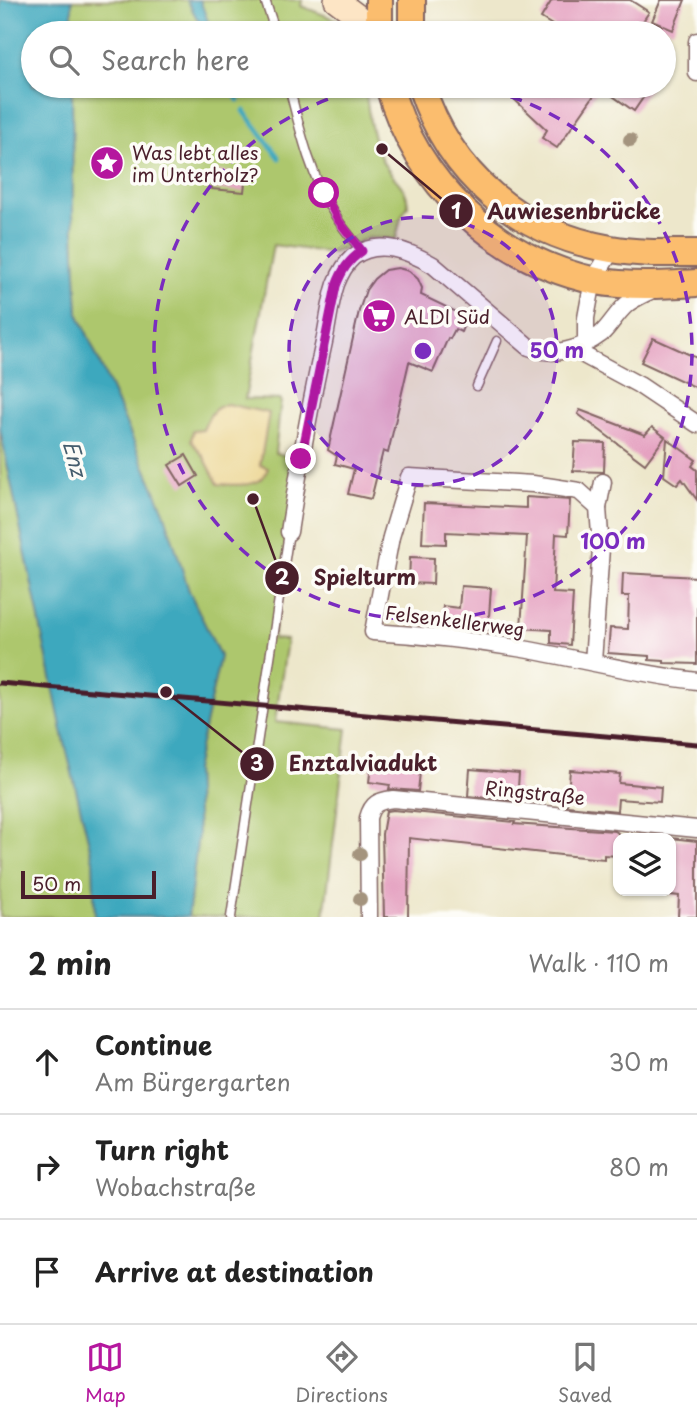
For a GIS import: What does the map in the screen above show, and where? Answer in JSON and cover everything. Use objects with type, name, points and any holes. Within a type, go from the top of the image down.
[{"type":"main road","points":[[336,0],[361,21]]},
{"type":"main road","points":[[379,0],[380,21]]},
{"type":"main road","points":[[412,0],[412,21]]},
{"type":"main road","points":[[392,98],[401,123],[423,165],[470,218],[500,241],[520,253],[604,282],[697,283]]},
{"type":"main road","points":[[426,98],[439,131],[453,153],[487,191],[519,216],[554,235],[612,250],[657,254],[697,253]]},
{"type":"street","points":[[697,41],[697,73]]},
{"type":"street","points":[[289,532],[313,393],[336,286],[343,268],[362,251],[389,247],[416,255],[433,265],[529,347],[547,352],[580,346],[601,334],[628,303],[663,284]]},
{"type":"street","points":[[580,346],[586,318],[604,282],[612,250]]},
{"type":"street","points":[[604,282],[610,323]]},
{"type":"street","points":[[580,346],[697,424]]},
{"type":"street","name":"Felsenkellerweg","points":[[598,508],[579,491],[533,484],[409,477],[391,537],[373,632],[442,637],[697,681]]},
{"type":"street","points":[[593,662],[601,548],[598,508],[603,482]]},
{"type":"street","name":"Ringstraße","points":[[369,917],[368,818],[371,807],[377,802],[393,799],[697,829]]},
{"type":"lane","points":[[265,0],[272,21]]},
{"type":"lane","points":[[292,98],[308,156],[324,193],[338,220],[362,251]]},
{"type":"lane","points":[[477,386],[497,341]]},
{"type":"lane","points":[[231,917],[289,532]]},
{"type":"green space","points":[[72,0],[302,0],[301,6],[340,21],[72,21]]},
{"type":"green space","points":[[72,98],[367,98],[370,124],[378,151],[386,167],[405,192],[408,206],[401,217],[396,239],[368,238],[333,253],[273,245],[245,399],[281,400],[275,453],[301,459],[273,639],[287,640],[275,722],[347,729],[324,917],[188,917],[198,835],[195,770],[220,656],[189,591],[163,509],[78,313],[73,214]]},
{"type":"green space","points":[[0,429],[63,734],[93,860],[95,917],[0,917]]},
{"type":"sand","points":[[227,404],[269,413],[260,465],[268,468],[265,475],[254,483],[218,484],[204,457],[191,441],[193,431],[203,430],[212,413]]},
{"type":"water","name":"Enz","points":[[0,0],[72,0],[72,21],[21,21],[21,98],[72,98],[73,214],[78,313],[163,509],[189,591],[220,656],[195,770],[198,835],[188,917],[95,917],[93,860],[62,731],[0,429]]},
{"type":"water","points":[[187,0],[200,0],[208,21],[198,21]]},
{"type":"building","points":[[552,0],[630,0],[649,12],[643,21],[546,21],[541,18]]},
{"type":"building","points":[[661,0],[685,0],[676,22],[652,21]]},
{"type":"building","points":[[513,98],[592,98],[557,148],[542,138],[547,130]]},
{"type":"building","points":[[616,98],[643,98],[634,111]]},
{"type":"building","points":[[213,171],[246,173],[244,192],[212,189]]},
{"type":"building","points":[[398,268],[409,271],[418,279],[422,288],[421,295],[467,317],[461,332],[455,329],[450,339],[448,338],[433,372],[409,362],[388,453],[383,451],[371,499],[348,494],[354,469],[335,464],[337,456],[328,450],[366,290],[385,270]]},
{"type":"building","points":[[653,338],[697,358],[697,388],[641,362]]},
{"type":"building","points":[[580,410],[645,435],[652,427],[665,437],[645,464],[578,414]]},
{"type":"building","points":[[667,439],[696,460],[692,466],[697,470],[697,500],[682,479],[677,485],[664,476]]},
{"type":"building","points":[[575,442],[605,443],[604,472],[573,471]]},
{"type":"building","points":[[186,455],[198,476],[182,486],[169,465]]},
{"type":"building","points":[[526,497],[570,500],[568,535],[556,534],[553,593],[573,594],[570,645],[551,643],[551,630],[521,628],[527,536],[446,532],[446,544],[422,543],[424,503],[526,508]]},
{"type":"building","points":[[410,557],[434,558],[433,584],[409,583]]},
{"type":"building","points":[[623,573],[697,577],[697,664],[664,663],[649,660],[649,656],[608,653],[610,628],[628,629],[629,596],[622,596]]},
{"type":"building","points":[[461,586],[491,588],[488,630],[441,626],[443,606],[459,608]]},
{"type":"building","points":[[372,758],[421,763],[418,791],[389,789],[390,785],[369,782]]},
{"type":"building","points":[[470,769],[519,773],[517,801],[468,796]]},
{"type":"building","points":[[570,770],[620,774],[619,783],[661,787],[660,802],[618,799],[617,811],[567,806]]},
{"type":"building","points":[[386,811],[618,833],[613,833],[613,856],[604,855],[604,859],[409,838],[408,917],[384,917],[382,834]]},
{"type":"building","points":[[676,839],[697,841],[697,917],[678,917],[679,896],[676,896]]},
{"type":"waterway","points":[[244,111],[279,158]]},
{"type":"railway","points":[[0,683],[697,744]]},
{"type":"place","name":"Auwiesenbrücke","points":[[382,149]]},
{"type":"place","name":"Was lebt alles im Unterholz?","points":[[107,163]]},
{"type":"place","name":"ALDI Süd","points":[[379,316]]},
{"type":"place","name":"Spielturm","points":[[253,499]]},
{"type":"place","name":"Enztalviadukt","points":[[166,692]]},
{"type":"route","points":[[301,459],[336,286],[343,268],[362,251],[338,220],[324,193]]}]
